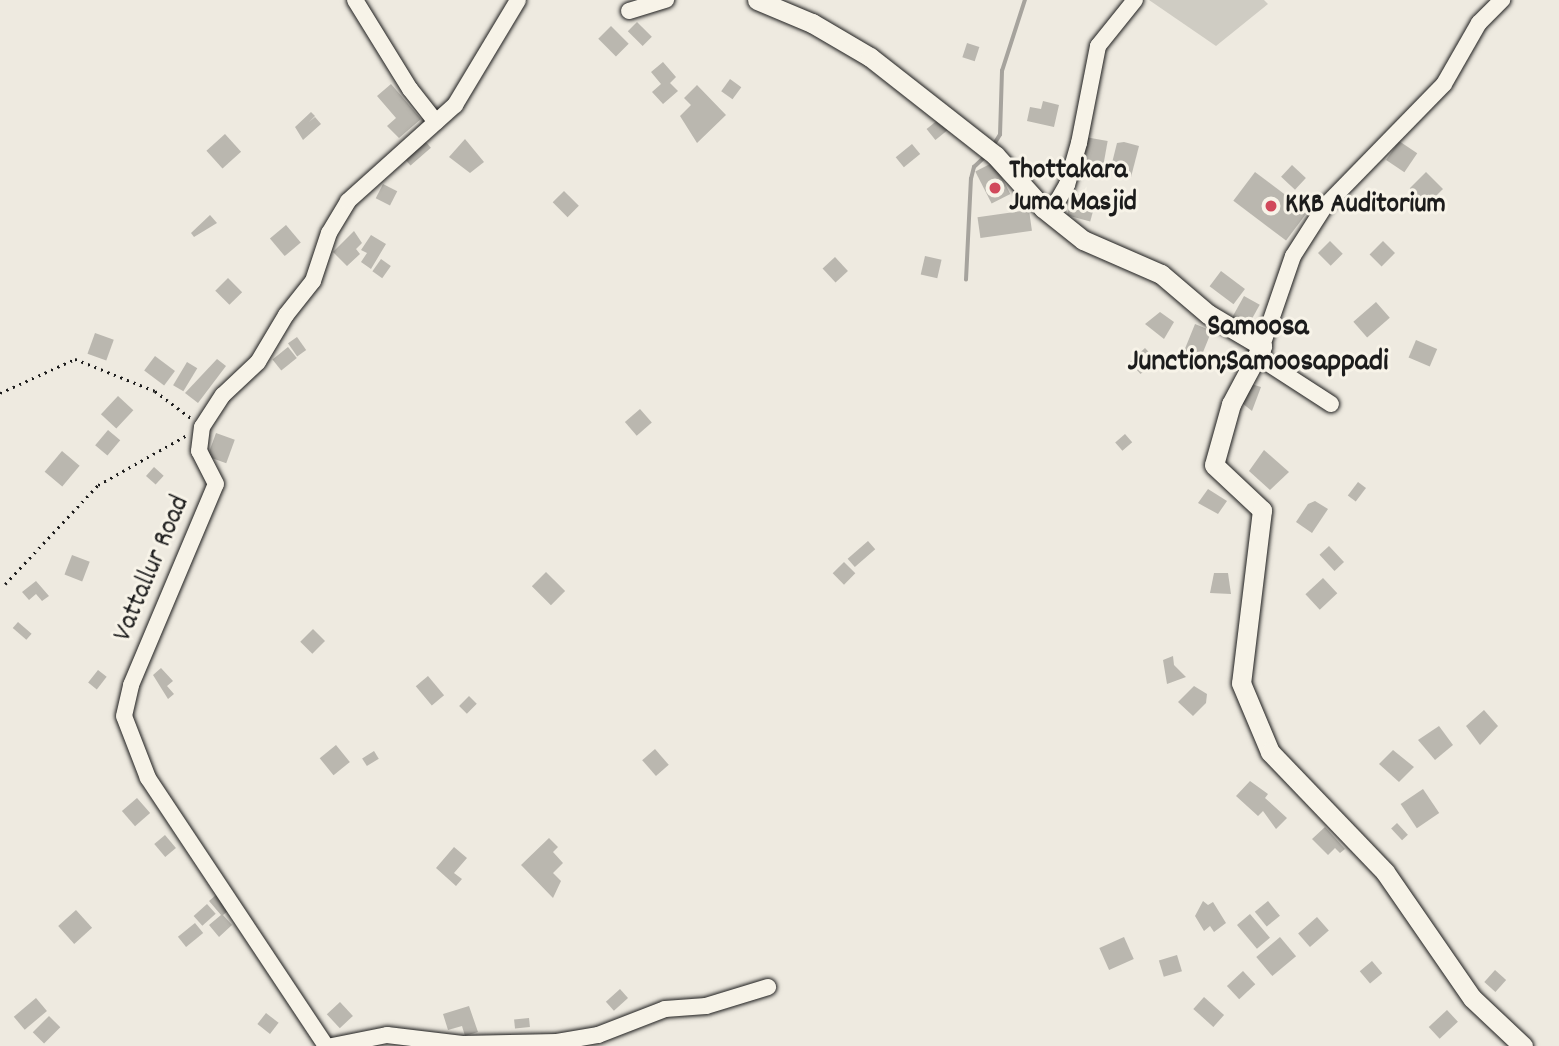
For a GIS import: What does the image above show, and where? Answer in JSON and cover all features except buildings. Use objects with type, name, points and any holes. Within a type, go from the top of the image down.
[{"type":"main road","points":[[757,0],[812,23],[870,57],[990,151],[1050,214],[1083,240],[1161,274],[1208,314],[1262,346],[1230,404],[1214,465],[1262,510],[1241,683],[1270,752],[1385,872],[1472,998],[1523,1046]]},
{"type":"street","points":[[355,0],[436,122]]},
{"type":"street","points":[[202,427],[223,395],[258,362],[286,314],[313,281],[329,233],[348,201],[436,122],[460,96],[487,44],[518,0]]},
{"type":"street","points":[[629,10],[666,0]]},
{"type":"street","points":[[1050,214],[1067,185],[1080,143],[1098,46],[1135,0]]},
{"type":"street","points":[[1331,404],[1263,360],[1262,346],[1293,256],[1325,205],[1444,84],[1479,23],[1502,0]]},
{"type":"street","name":"Vattallur Road","points":[[202,427],[199,451],[216,484],[131,685],[124,716],[148,778],[326,1046]]},
{"type":"street","points":[[332,1046],[387,1035],[462,1044],[557,1042],[598,1035],[666,1009],[706,1006],[768,988]]},
{"type":"path","points":[[0,393],[75,359],[155,391],[202,427],[98,485],[5,584]]},
{"type":"shaded area","points":[[1149,0],[1264,0],[1268,4],[1216,46]]},
{"type":"waterway","points":[[993,146],[1000,135],[1002,71],[1025,0]]},
{"type":"waterway","points":[[966,280],[971,179],[974,167],[987,155]]},
{"type":"place","name":"Thottakara Juma Masjid","points":[[995,188]]},
{"type":"place","name":"KKB Auditorium","points":[[1271,206]]},
{"type":"district","name":"Samoosa Junction;Samoosappadi","points":[[1258,346]]}]
